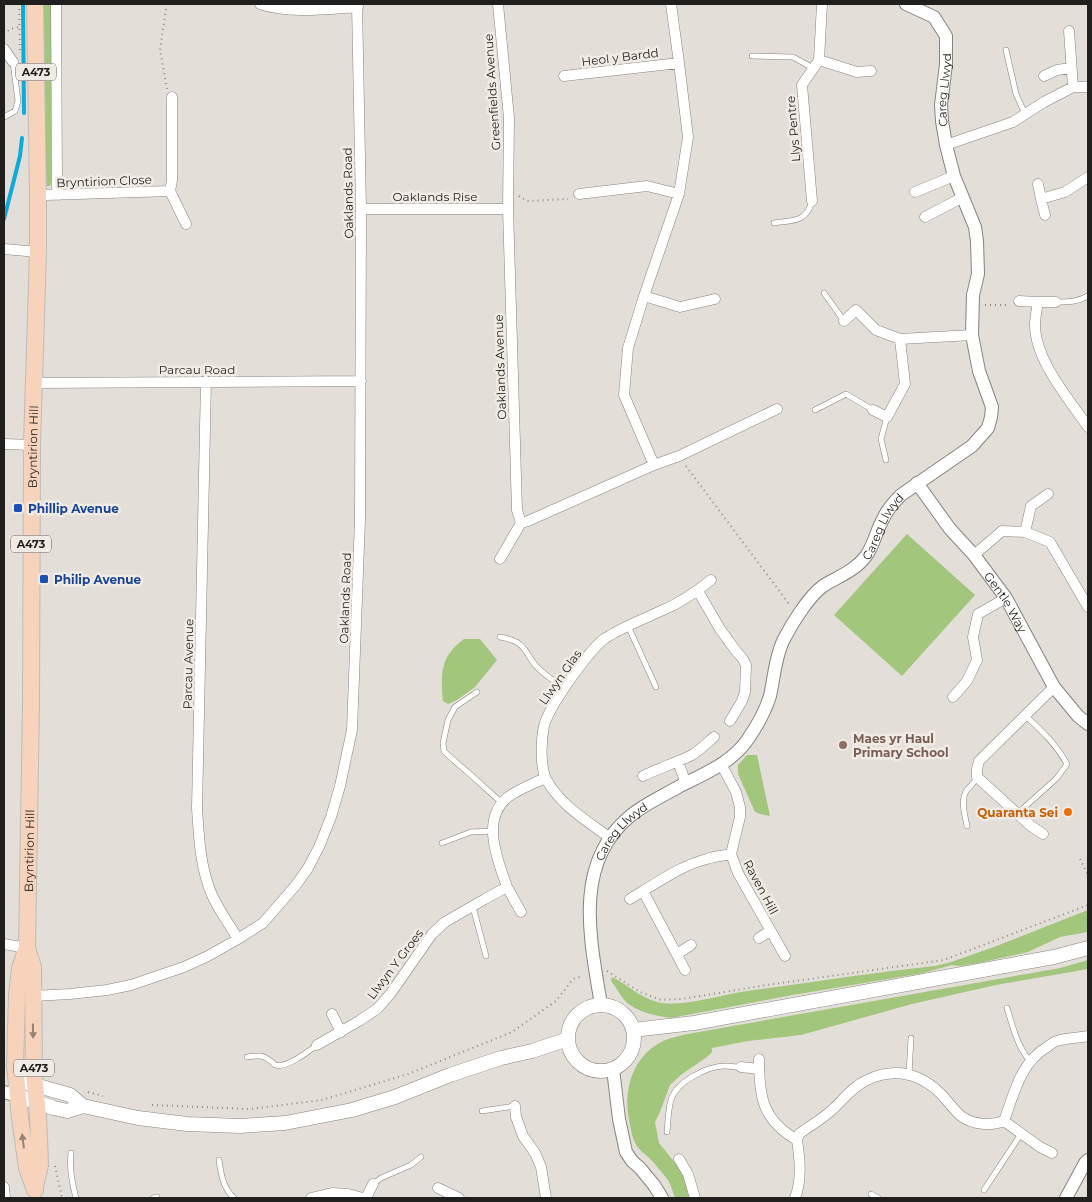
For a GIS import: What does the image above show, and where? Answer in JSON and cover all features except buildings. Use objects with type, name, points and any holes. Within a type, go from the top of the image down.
[{"type":"main road","name":"Bryntirion Hill","points":[[35,4],[38,252],[32,445],[31,702],[27,948],[33,968],[34,1073],[40,1165],[36,1193]]},
{"type":"main road","name":"Bryntirion Hill","points":[[10,1078],[16,1051],[17,996],[20,968],[27,948]]},
{"type":"main road","points":[[633,1030],[694,1023],[1054,957],[1088,948]]},
{"type":"main road","points":[[600,1005],[612,1007],[622,1012],[628,1018],[633,1030],[634,1040],[631,1051],[626,1059],[612,1069],[604,1070],[592,1069],[582,1064],[573,1054],[568,1039],[574,1019],[582,1011],[600,1005]]},
{"type":"main road","points":[[11,1094],[67,1111],[83,1106],[138,1118],[187,1124],[240,1126],[285,1123],[352,1110],[395,1097],[450,1075],[501,1058],[532,1051],[568,1039]]},
{"type":"main road","points":[[10,1078],[70,1094],[83,1106]]},
{"type":"main road","name":"A473","points":[[10,1078],[11,1094],[27,1168],[36,1193]]},
{"type":"street","points":[[56,4],[57,186],[59,195]]},
{"type":"street","points":[[260,4],[274,8],[298,9],[357,5]]},
{"type":"street","name":"Greenfields Avenue","points":[[498,4],[509,118],[508,209]]},
{"type":"street","name":"Heol y Bardd","points":[[654,465],[624,395],[628,348],[679,194],[688,137],[671,4]]},
{"type":"street","name":"Llys Pentre","points":[[812,201],[802,85],[816,64],[822,4]]},
{"type":"street","name":"Careg Llwyd","points":[[600,1005],[590,928],[589,905],[596,863],[610,838],[627,819],[643,806],[721,764],[736,753],[747,741],[765,711],[782,642],[807,603],[821,587],[860,563],[870,549],[892,504],[917,483],[972,446],[988,428],[992,417],[992,407],[979,371],[972,334],[973,295],[978,274],[975,227],[954,176],[942,121],[941,105],[946,64],[946,36],[934,17],[906,4]]},
{"type":"street","name":"Oaklands Road","points":[[33,996],[107,990],[131,985],[184,967],[238,939],[263,922],[296,885],[319,847],[331,817],[352,730],[360,519],[361,209],[357,5]]},
{"type":"street","points":[[1069,31],[1073,88]]},
{"type":"street","points":[[4,49],[16,59]]},
{"type":"street","name":"Heol y Bardd","points":[[564,76],[679,63]]},
{"type":"street","points":[[816,64],[857,72],[871,71]]},
{"type":"street","points":[[1044,76],[1057,70],[1071,68]]},
{"type":"street","points":[[946,145],[1013,122],[1044,102],[1073,88],[1088,87]]},
{"type":"street","name":"Bryntirion Close","points":[[172,97],[172,180],[170,192],[186,224]]},
{"type":"street","points":[[915,192],[954,176]]},
{"type":"street","points":[[1041,199],[1065,192],[1088,177]]},
{"type":"street","points":[[1038,184],[1044,215]]},
{"type":"street","points":[[579,194],[647,186],[679,194]]},
{"type":"street","name":"Bryntirion Close","points":[[38,196],[170,192]]},
{"type":"street","points":[[924,217],[963,197]]},
{"type":"street","name":"Oaklands Rise","points":[[361,209],[508,209]]},
{"type":"street","name":"Oaklands Avenue","points":[[508,209],[517,510],[521,523]]},
{"type":"street","points":[[4,249],[38,252]]},
{"type":"street","points":[[644,296],[680,307],[716,299]]},
{"type":"street","points":[[1019,301],[1056,302]]},
{"type":"street","points":[[1038,302],[1035,326],[1040,354],[1059,387],[1088,426]]},
{"type":"street","points":[[844,321],[856,310],[876,330],[900,338],[972,334]]},
{"type":"street","points":[[873,410],[887,416],[905,384],[900,338]]},
{"type":"street","name":"Parcau Avenue","points":[[206,381],[197,808],[199,843],[204,871],[213,896],[238,939]]},
{"type":"street","name":"Parcau Road","points":[[34,383],[361,381]]},
{"type":"street","points":[[500,559],[521,523],[679,456],[777,409]]},
{"type":"street","points":[[4,444],[32,445]]},
{"type":"street","name":"Gentle Way","points":[[917,483],[950,529],[974,555],[1006,598],[1054,688],[1078,716],[1088,724]]},
{"type":"street","points":[[1025,532],[1031,506],[1048,494]]},
{"type":"street","points":[[974,555],[1002,531],[1025,532],[1050,542],[1088,607]]},
{"type":"street","name":"Llwyn Glas","points":[[610,838],[564,803],[546,778],[541,753],[544,726],[552,707],[565,688],[586,658],[604,639],[664,610],[698,591],[711,580]]},
{"type":"street","points":[[698,591],[720,629],[743,658],[746,665],[745,692],[730,721]]},
{"type":"street","points":[[952,698],[966,681],[977,660],[974,636],[978,614],[1006,598]]},
{"type":"street","points":[[1043,834],[977,777],[979,761],[1054,688]]},
{"type":"street","points":[[643,776],[694,754],[714,737]]},
{"type":"street","points":[[678,762],[686,783]]},
{"type":"street","name":"Raven Hill","points":[[721,764],[736,792],[740,807],[740,817],[730,854],[738,873],[786,956]]},
{"type":"street","points":[[520,912],[507,887],[498,863],[492,826],[496,811],[506,798],[546,778]]},
{"type":"street","name":"Raven Hill","points":[[630,899],[687,866],[708,858],[730,854]]},
{"type":"street","name":"Llwyn Y Groes","points":[[317,1045],[377,1009],[391,994],[432,934],[445,922],[507,887]]},
{"type":"street","points":[[643,891],[685,970]]},
{"type":"street","name":"Raven Hill","points":[[759,938],[770,931]]},
{"type":"street","points":[[4,944],[27,948]]},
{"type":"street","points":[[677,954],[691,945]]},
{"type":"street","points":[[332,1014],[341,1032]]},
{"type":"street","points":[[795,1198],[800,1171],[797,1140],[799,1134],[832,1110],[847,1093],[865,1081],[886,1074],[909,1074],[928,1083],[961,1116],[972,1122],[997,1124],[1004,1121],[1020,1077],[1040,1051],[1057,1041],[1088,1036]]},
{"type":"street","points":[[741,1067],[759,1064],[759,1081],[767,1112],[784,1133],[797,1140]]},
{"type":"street","points":[[612,1069],[626,1152],[654,1185],[662,1198]]},
{"type":"street","points":[[515,1106],[516,1117],[523,1136],[541,1167],[546,1198]]},
{"type":"street","points":[[1004,1121],[1040,1147],[1052,1153]]},
{"type":"street","points":[[678,1159],[688,1174],[695,1198]]},
{"type":"street","points":[[1066,1198],[1087,1162]]},
{"type":"street","points":[[311,1198],[332,1193],[364,1198],[373,1184]]},
{"type":"street","points":[[4,1187],[5,1198]]},
{"type":"street","points":[[438,1188],[458,1198]]},
{"type":"lane","points":[[1006,50],[1016,94],[1025,114]]},
{"type":"lane","points":[[752,56],[793,57],[816,64]]},
{"type":"lane","points":[[4,117],[15,110],[18,101],[16,59]]},
{"type":"lane","points":[[774,223],[801,218],[810,210],[812,201]]},
{"type":"lane","points":[[824,293],[844,321]]},
{"type":"lane","points":[[1056,302],[1072,303],[1088,296]]},
{"type":"lane","points":[[815,410],[846,394],[873,410]]},
{"type":"lane","points":[[886,460],[881,439],[887,416]]},
{"type":"lane","points":[[628,626],[656,687]]},
{"type":"lane","points":[[500,637],[519,643],[528,652],[535,665],[565,688]]},
{"type":"lane","points":[[477,692],[455,707],[448,720],[443,742],[444,750],[448,756],[502,803]]},
{"type":"lane","points":[[1018,813],[1057,778],[1067,764],[1060,750],[1026,716]]},
{"type":"lane","points":[[967,826],[963,800],[966,790],[974,784],[977,777]]},
{"type":"lane","points":[[442,843],[471,832],[493,831]]},
{"type":"lane","points":[[472,906],[486,956]]},
{"type":"lane","points":[[1008,1008],[1014,1032],[1022,1052],[1030,1062]]},
{"type":"lane","points":[[909,1074],[911,1038]]},
{"type":"lane","name":"Llwyn Y Groes","points":[[247,1058],[261,1055],[267,1057],[275,1064],[281,1065],[305,1054],[317,1045]]},
{"type":"lane","points":[[667,1132],[671,1100],[674,1092],[683,1083],[714,1067],[741,1067]]},
{"type":"lane","points":[[482,1111],[515,1106]]},
{"type":"lane","points":[[984,1190],[1021,1134]]},
{"type":"lane","points":[[71,1153],[72,1184],[76,1198]]},
{"type":"lane","points":[[373,1184],[381,1178],[411,1165],[421,1157]]},
{"type":"lane","points":[[219,1160],[226,1189],[234,1198]]},
{"type":"lane","points":[[871,1194],[878,1198]]},
{"type":"path","points":[[16,59],[19,4]]},
{"type":"path","points":[[166,4],[160,50],[166,88],[172,97]]},
{"type":"path","points":[[4,34],[10,29],[19,27]]},
{"type":"path","points":[[508,194],[518,195],[527,200],[572,199],[579,194]]},
{"type":"path","points":[[980,306],[1011,305],[1019,301]]},
{"type":"path","points":[[679,456],[798,616]]},
{"type":"path","points":[[1080,859],[1088,876]]},
{"type":"path","points":[[150,1105],[250,1109],[322,1100],[408,1074],[512,1032],[556,1001],[573,979],[596,972],[606,970],[640,992],[661,1000],[682,999],[767,984],[944,960],[1088,905]]},
{"type":"path","points":[[89,1092],[106,1097]]},
{"type":"path","points":[[53,1158],[62,1198]]},
{"type":"green space","points":[[42,4],[51,4],[50,186],[44,184]]},
{"type":"green space","points":[[907,534],[975,595],[902,676],[834,615]]},
{"type":"green space","points":[[464,639],[480,639],[497,660],[475,687],[448,704],[443,701],[443,667],[448,655]]},
{"type":"green space","points":[[747,755],[757,755],[770,816],[755,812],[738,774],[738,765]]},
{"type":"green space","points":[[1088,910],[1088,932],[1060,937],[1028,952],[979,963],[959,966],[952,965],[923,973],[671,1018],[646,1013],[630,1005],[611,981],[612,977],[655,1001],[671,1004],[741,992],[935,966],[994,947]]},
{"type":"green space","points":[[1088,960],[1088,969],[996,985],[912,1004],[801,1035],[748,1041],[712,1048],[712,1052],[707,1057],[682,1074],[670,1085],[655,1122],[659,1143],[680,1169],[691,1198],[675,1198],[668,1180],[635,1143],[628,1108],[629,1085],[632,1074],[644,1055],[663,1041],[693,1033],[1060,968]]},
{"type":"waterway","points":[[23,4],[24,113]]},
{"type":"waterway","points":[[4,219],[20,156],[22,138]]},
{"type":"place","name":"Phillip Avenue","points":[[18,508]]},
{"type":"place","name":"Philip Avenue","points":[[44,579]]},
{"type":"place","name":"Maes yr Haul Primary School","points":[[843,745]]},
{"type":"place","name":"Quaranta Sei","points":[[1068,812]]}]
